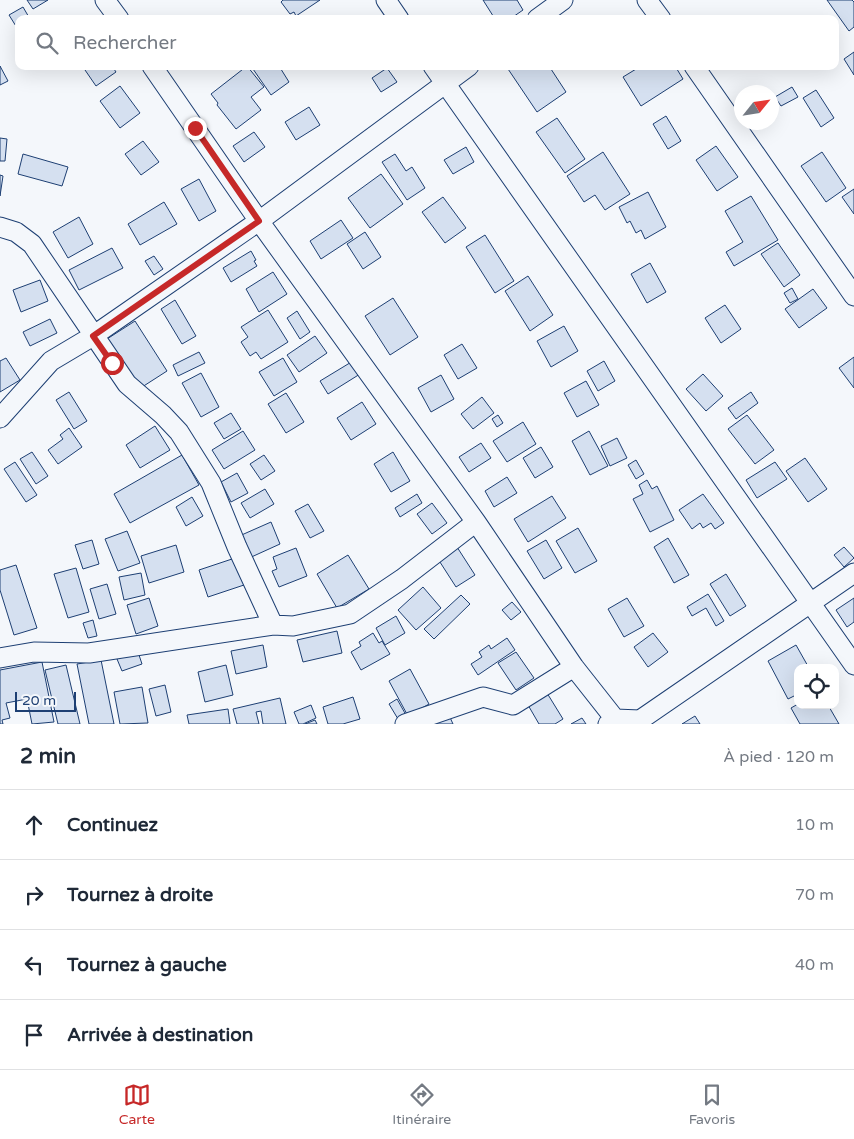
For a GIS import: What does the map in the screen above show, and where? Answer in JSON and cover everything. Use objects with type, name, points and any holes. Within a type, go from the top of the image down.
[{"type":"street","points":[[106,0],[115,15]]},
{"type":"street","points":[[386,0],[396,15]]},
{"type":"street","points":[[542,15],[563,0]]},
{"type":"street","points":[[648,0],[657,15]]},
{"type":"street","points":[[155,70],[259,221],[476,522],[612,722],[642,722],[854,573]]},
{"type":"street","points":[[436,70],[854,665]]},
{"type":"street","points":[[0,418],[52,361],[93,336],[259,221],[463,70]]},
{"type":"street","points":[[697,70],[854,296]]},
{"type":"street","points":[[0,227],[16,232],[32,244],[127,384],[164,415],[179,432],[211,483],[236,547],[273,625]]},
{"type":"street","points":[[0,658],[34,652],[89,653],[273,625],[293,626],[350,614],[402,580],[476,522]]},
{"type":"street","points":[[404,724],[482,697],[513,705],[574,667]]},
{"type":"building","points":[[27,0],[48,0],[33,9]]},
{"type":"building","points":[[283,0],[320,0],[298,15],[294,12],[290,14],[281,2]]},
{"type":"building","points":[[483,0],[517,0],[523,10],[516,15],[492,15]]},
{"type":"building","points":[[827,0],[852,0],[854,2],[854,27],[849,31]]},
{"type":"building","points":[[23,7],[28,15],[15,15],[15,25],[9,15]]},
{"type":"building","points":[[854,52],[854,75],[844,59]]},
{"type":"building","points":[[0,66],[8,81],[0,85]]},
{"type":"building","points":[[85,70],[115,70],[116,72],[96,86]]},
{"type":"building","points":[[242,70],[250,70],[264,87],[251,97],[261,110],[236,129],[217,105],[218,103],[211,94]]},
{"type":"building","points":[[254,70],[282,70],[289,82],[271,95]]},
{"type":"building","points":[[384,70],[388,70],[397,82],[381,92],[372,78]]},
{"type":"building","points":[[509,70],[552,70],[566,92],[537,112]]},
{"type":"building","points":[[634,70],[677,70],[683,79],[641,106],[623,77]]},
{"type":"building","points":[[120,86],[140,113],[120,128],[100,101]]},
{"type":"building","points":[[792,87],[798,97],[781,106],[779,95]]},
{"type":"building","points":[[816,90],[834,118],[821,127],[803,98]]},
{"type":"building","points":[[309,107],[320,125],[296,140],[285,122]]},
{"type":"building","points":[[666,116],[681,141],[668,149],[653,124]]},
{"type":"building","points":[[557,118],[585,159],[565,173],[536,132]]},
{"type":"building","points":[[254,132],[265,147],[244,162],[233,146]]},
{"type":"building","points":[[0,138],[7,139],[5,161],[0,161]]},
{"type":"building","points":[[143,141],[159,162],[141,175],[125,154]]},
{"type":"building","points":[[716,146],[738,177],[717,191],[696,160]]},
{"type":"building","points":[[466,147],[474,162],[453,174],[444,160]]},
{"type":"building","points":[[603,152],[630,194],[605,210],[595,195],[584,202],[567,176]]},
{"type":"building","points":[[822,152],[846,188],[826,202],[801,166]]},
{"type":"building","points":[[23,154],[68,167],[62,186],[18,174]]},
{"type":"building","points":[[395,154],[406,171],[412,167],[425,188],[407,200],[382,162]]},
{"type":"building","points":[[381,174],[403,204],[370,228],[348,198]]},
{"type":"building","points":[[0,175],[3,176],[0,196]]},
{"type":"building","points":[[199,179],[216,211],[199,221],[181,189]]},
{"type":"building","points":[[854,189],[854,214],[842,197]]},
{"type":"building","points":[[648,192],[666,227],[645,239],[641,230],[636,233],[630,221],[627,223],[619,207]]},
{"type":"building","points":[[751,196],[778,240],[734,266],[726,252],[743,242],[725,211]]},
{"type":"building","points":[[443,197],[466,228],[445,243],[422,212]]},
{"type":"building","points":[[164,202],[177,224],[140,245],[128,224]]},
{"type":"building","points":[[79,217],[93,244],[68,258],[53,232]]},
{"type":"building","points":[[341,220],[353,238],[321,259],[310,241]]},
{"type":"building","points":[[365,232],[381,257],[363,269],[347,244]]},
{"type":"building","points":[[485,235],[514,281],[495,293],[466,247]]},
{"type":"building","points":[[778,243],[800,275],[784,287],[761,254]]},
{"type":"building","points":[[112,248],[123,268],[79,290],[69,270]]},
{"type":"building","points":[[251,251],[257,266],[231,282],[223,268]]},
{"type":"building","points":[[154,256],[163,269],[154,275],[145,261]]},
{"type":"building","points":[[650,263],[666,292],[647,303],[631,274]]},
{"type":"building","points":[[273,272],[287,294],[259,312],[246,289]]},
{"type":"building","points":[[528,276],[553,315],[530,331],[505,291]]},
{"type":"building","points":[[40,280],[48,301],[21,312],[13,290]]},
{"type":"building","points":[[792,288],[798,299],[790,303],[784,293]]},
{"type":"building","points":[[813,289],[827,308],[799,328],[785,309]]},
{"type":"building","points":[[393,298],[418,337],[390,355],[365,316]]},
{"type":"building","points":[[175,300],[196,336],[182,344],[161,309]]},
{"type":"building","points":[[725,305],[741,329],[721,343],[705,318]]},
{"type":"building","points":[[268,310],[288,342],[261,359],[256,352],[250,356],[241,342],[248,337],[241,327]]},
{"type":"building","points":[[297,311],[310,332],[300,339],[287,318]]},
{"type":"building","points":[[50,319],[57,333],[30,346],[23,332]]},
{"type":"building","points":[[135,321],[167,371],[139,389],[107,339]]},
{"type":"building","points":[[564,326],[578,351],[551,367],[537,341]]},
{"type":"building","points":[[315,336],[327,353],[299,372],[287,355]]},
{"type":"building","points":[[462,344],[477,368],[458,379],[444,355]]},
{"type":"building","points":[[199,352],[205,363],[178,376],[173,365]]},
{"type":"building","points":[[854,357],[854,388],[839,368]]},
{"type":"building","points":[[6,358],[20,380],[0,392],[0,361]]},
{"type":"building","points":[[283,358],[297,382],[274,396],[259,372]]},
{"type":"building","points":[[353,361],[360,374],[328,394],[320,381]]},
{"type":"building","points":[[604,361],[615,381],[598,391],[587,371]]},
{"type":"building","points":[[201,373],[219,407],[201,417],[182,383]]},
{"type":"building","points":[[703,374],[723,396],[706,411],[686,389]]},
{"type":"building","points":[[441,375],[454,399],[431,412],[418,388]]},
{"type":"building","points":[[586,381],[599,405],[577,417],[564,393]]},
{"type":"building","points":[[69,392],[87,421],[74,429],[56,400]]},
{"type":"building","points":[[751,392],[758,403],[736,419],[728,408]]},
{"type":"building","points":[[286,393],[304,422],[286,433],[268,404]]},
{"type":"building","points":[[482,397],[494,413],[473,429],[461,414]]},
{"type":"building","points":[[362,402],[376,424],[351,440],[337,418]]},
{"type":"building","points":[[231,413],[241,429],[224,439],[214,423]]},
{"type":"building","points":[[498,415],[503,423],[497,427],[492,419]]},
{"type":"building","points":[[747,415],[774,450],[755,464],[728,429]]},
{"type":"building","points":[[523,422],[536,444],[507,462],[493,441]]},
{"type":"building","points":[[155,426],[170,450],[140,468],[126,445]]},
{"type":"building","points":[[69,428],[82,447],[58,464],[48,450],[63,439],[60,435]]},
{"type":"building","points":[[243,431],[255,450],[224,469],[212,450]]},
{"type":"building","points":[[589,431],[608,466],[590,475],[572,441]]},
{"type":"building","points":[[617,438],[627,458],[610,466],[601,446]]},
{"type":"building","points":[[481,443],[491,458],[469,472],[459,457]]},
{"type":"building","points":[[541,447],[553,467],[535,478],[523,458]]},
{"type":"building","points":[[32,452],[48,476],[36,484],[20,459]]},
{"type":"building","points":[[393,452],[410,481],[391,492],[374,464]]},
{"type":"building","points":[[182,455],[199,485],[130,523],[114,494]]},
{"type":"building","points":[[264,455],[275,471],[261,480],[250,464]]},
{"type":"building","points":[[805,458],[827,489],[808,502],[786,471]]},
{"type":"building","points":[[636,460],[644,474],[636,479],[628,465]]},
{"type":"building","points":[[15,462],[37,495],[26,502],[4,469]]},
{"type":"building","points":[[775,462],[787,479],[757,498],[746,480]]},
{"type":"building","points":[[237,473],[248,493],[231,502],[221,482]]},
{"type":"building","points":[[507,477],[517,493],[494,507],[485,491]]},
{"type":"building","points":[[647,480],[652,489],[657,486],[674,520],[650,532],[633,499],[643,494],[639,485]]},
{"type":"building","points":[[265,489],[274,504],[250,518],[241,503]]},
{"type":"building","points":[[417,494],[422,503],[400,517],[395,508]]},
{"type":"building","points":[[703,494],[724,523],[715,529],[711,523],[703,528],[700,523],[692,529],[679,510]]},
{"type":"building","points":[[552,496],[566,518],[528,542],[514,519]]},
{"type":"building","points":[[192,497],[203,516],[186,526],[176,507]]},
{"type":"building","points":[[432,503],[447,523],[432,534],[417,514]]},
{"type":"building","points":[[308,504],[324,531],[310,538],[295,511]]},
{"type":"building","points":[[271,522],[280,544],[247,559],[237,537]]},
{"type":"building","points":[[578,528],[597,561],[575,573],[556,541]]},
{"type":"building","points":[[127,531],[140,563],[118,571],[105,539]]},
{"type":"building","points":[[668,538],[689,575],[674,583],[654,547]]},
{"type":"building","points":[[92,540],[99,564],[83,569],[75,545]]},
{"type":"building","points":[[546,540],[562,568],[544,579],[527,551]]},
{"type":"building","points":[[176,545],[184,572],[149,583],[141,556]]},
{"type":"building","points":[[457,547],[475,575],[456,587],[438,559]]},
{"type":"building","points":[[844,547],[854,558],[844,567],[834,555]]},
{"type":"building","points":[[296,548],[307,576],[279,587],[272,571],[277,569],[273,557]]},
{"type":"building","points":[[348,555],[369,589],[337,608],[317,574]]},
{"type":"building","points":[[235,558],[244,585],[208,597],[199,570]]},
{"type":"building","points":[[16,565],[37,628],[14,635],[0,590],[0,570]]},
{"type":"building","points":[[76,568],[89,612],[68,618],[54,574]]},
{"type":"building","points":[[141,573],[145,595],[124,600],[119,577]]},
{"type":"building","points":[[726,574],[746,606],[730,616],[710,584]]},
{"type":"building","points":[[107,584],[116,614],[99,619],[90,589]]},
{"type":"building","points":[[423,587],[441,608],[416,630],[398,610]]},
{"type":"building","points":[[708,594],[724,621],[716,626],[706,608],[692,616],[687,607]]},
{"type":"building","points":[[461,595],[470,604],[434,639],[424,629]]},
{"type":"building","points":[[149,598],[158,626],[136,634],[127,605]]},
{"type":"building","points":[[627,598],[644,626],[624,637],[608,609]]},
{"type":"building","points":[[854,598],[854,622],[847,627],[836,610]]},
{"type":"building","points":[[512,602],[521,612],[511,620],[502,610]]},
{"type":"building","points":[[396,616],[405,633],[385,645],[376,628]]},
{"type":"building","points":[[93,620],[97,636],[88,638],[83,623]]},
{"type":"building","points":[[337,631],[342,653],[303,662],[297,640]]},
{"type":"building","points":[[373,633],[379,643],[382,641],[390,654],[361,670],[351,652],[361,646],[359,642]]},
{"type":"building","points":[[653,633],[668,652],[648,667],[634,647]]},
{"type":"building","points":[[507,638],[515,650],[478,675],[471,664],[482,657],[479,652],[489,645],[491,649]]},
{"type":"building","points":[[263,645],[267,667],[236,674],[231,651]]},
{"type":"building","points":[[796,645],[807,664],[794,664],[794,696],[788,699],[768,661]]},
{"type":"building","points":[[138,652],[142,664],[122,671],[117,659]]},
{"type":"building","points":[[516,652],[534,678],[516,690],[498,663]]},
{"type":"building","points":[[101,660],[114,724],[89,724],[77,664]]},
{"type":"building","points":[[42,662],[54,722],[32,724],[27,699],[6,703],[10,718],[2,720],[3,724],[0,724],[0,670]]},
{"type":"building","points":[[66,665],[80,724],[58,724],[45,670]]},
{"type":"building","points":[[226,665],[233,695],[205,702],[198,672]]},
{"type":"building","points":[[410,669],[429,704],[408,716],[389,681]]},
{"type":"building","points":[[165,685],[171,712],[156,716],[149,689]]},
{"type":"building","points":[[142,687],[148,723],[120,724],[114,692]]},
{"type":"building","points":[[547,693],[563,719],[555,724],[539,724],[528,705]]},
{"type":"building","points":[[353,697],[360,719],[343,724],[328,724],[323,707]]},
{"type":"building","points":[[280,698],[286,724],[263,724],[261,711],[256,712],[259,724],[237,724],[233,709]]},
{"type":"building","points":[[397,699],[406,715],[398,719],[389,704]]},
{"type":"building","points":[[311,705],[316,718],[299,724],[294,712]]},
{"type":"building","points":[[794,706],[794,709],[830,709],[839,724],[800,724],[791,708]]},
{"type":"building","points":[[228,709],[230,724],[189,724],[187,715]]},
{"type":"building","points":[[448,713],[453,724],[433,724]]},
{"type":"building","points":[[695,716],[700,724],[682,724]]},
{"type":"building","points":[[582,718],[586,724],[571,724]]},
{"type":"building","points":[[315,720],[317,724],[305,724]]},
{"type":"route","points":[[112,363],[93,336],[259,221],[195,128]]}]
